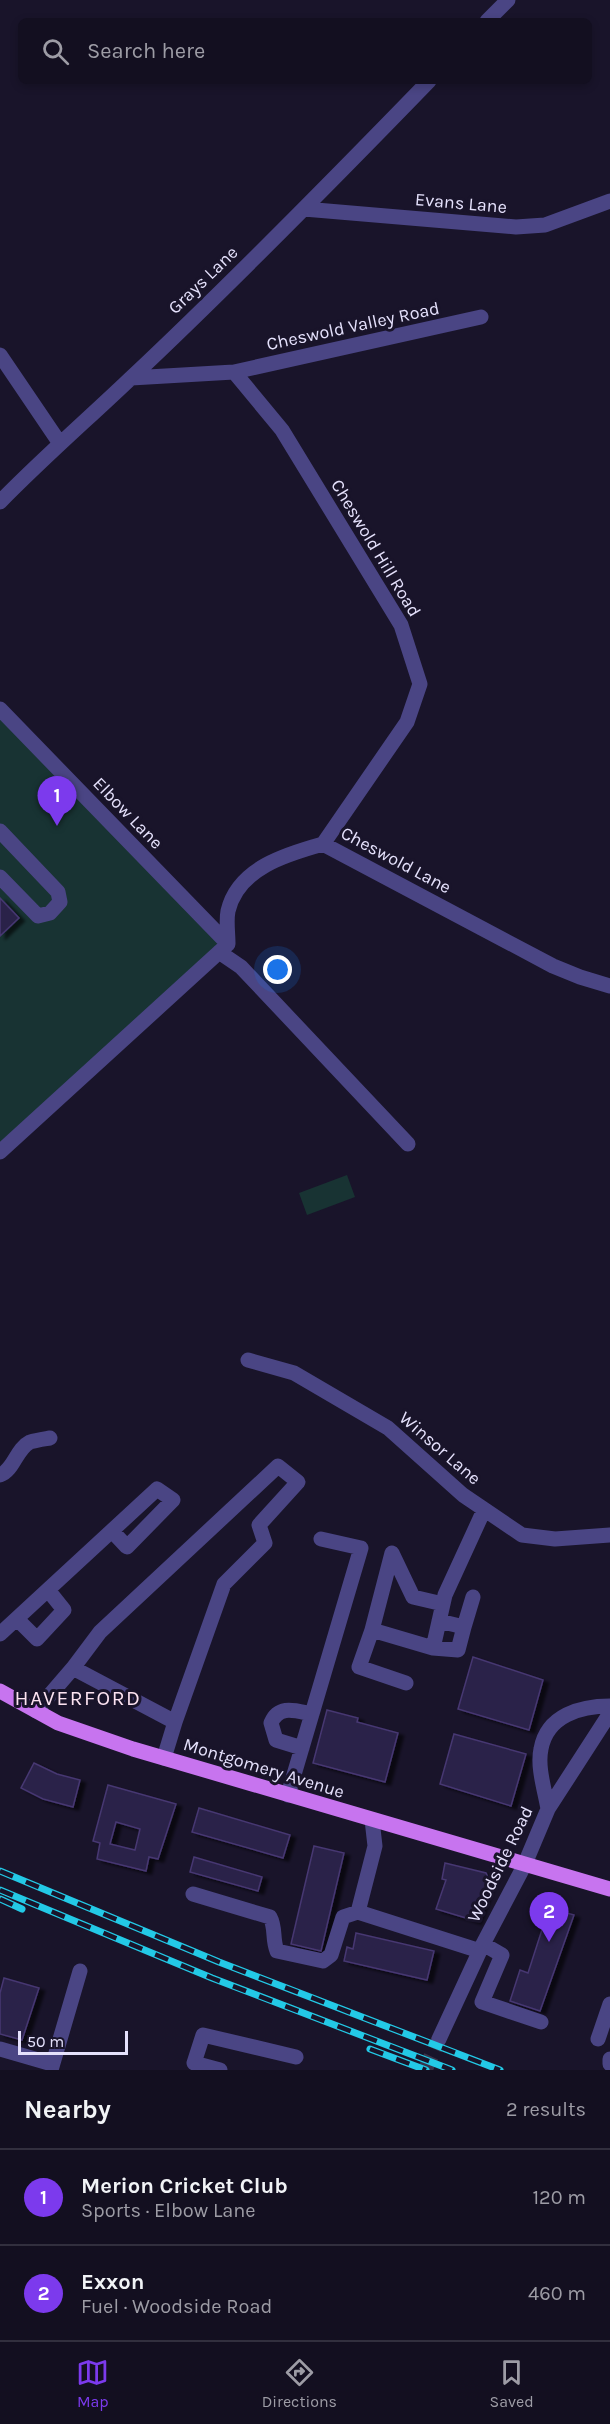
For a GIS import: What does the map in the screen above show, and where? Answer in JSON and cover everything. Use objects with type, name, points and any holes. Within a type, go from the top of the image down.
[{"type":"main road","name":"Montgomery Avenue","points":[[0,1691],[58,1723],[164,1758],[524,1866],[610,1889]]},
{"type":"street","points":[[490,18],[503,2]]},
{"type":"street","name":"Grays Lane","points":[[0,502],[59,442],[131,378],[304,209],[426,84]]},
{"type":"street","name":"Evans Lane","points":[[304,209],[516,227],[546,225],[610,201]]},
{"type":"street","name":"Cheswold Valley Road","points":[[234,372],[481,317]]},
{"type":"street","points":[[0,355],[59,442]]},
{"type":"street","points":[[131,378],[234,372]]},
{"type":"street","name":"Cheswold Hill Road","points":[[234,372],[282,430],[401,625],[420,684],[408,722],[323,844]]},
{"type":"street","name":"Elbow Lane","points":[[0,709],[408,1143]]},
{"type":"street","points":[[0,831],[58,892],[60,902],[50,913],[38,916],[0,877]]},
{"type":"street","name":"Cheswold Lane","points":[[223,948],[228,911],[237,889],[275,859],[323,844],[553,966],[610,986]]},
{"type":"street","points":[[0,1152],[223,948]]},
{"type":"street","name":"Winsor Lane","points":[[248,1360],[294,1373],[388,1428],[484,1510],[522,1535],[555,1539],[610,1535]]},
{"type":"street","points":[[0,1475],[9,1469],[19,1452],[29,1443],[50,1438]]},
{"type":"street","points":[[36,1711],[100,1632],[278,1466],[298,1482],[259,1525],[265,1543],[224,1584],[164,1758]]},
{"type":"street","points":[[434,1648],[443,1604],[484,1510]]},
{"type":"street","points":[[0,1634],[112,1531]]},
{"type":"street","points":[[288,1795],[361,1548],[321,1539]]},
{"type":"street","points":[[406,1683],[359,1667],[372,1630],[392,1553],[413,1597]]},
{"type":"street","points":[[382,1589],[443,1604]]},
{"type":"street","points":[[17,1619],[38,1639],[64,1611],[48,1590]]},
{"type":"street","points":[[372,1630],[434,1648],[458,1650],[473,1597]]},
{"type":"street","points":[[440,1622],[464,1627]]},
{"type":"street","points":[[73,1668],[175,1722]]},
{"type":"street","points":[[548,1809],[541,1771],[541,1748],[551,1728],[570,1711],[590,1706],[610,1706]]},
{"type":"street","points":[[302,1748],[276,1740],[271,1723],[278,1713],[284,1710],[312,1714]]},
{"type":"street","name":"Woodside Road","points":[[439,2039],[481,1947],[524,1866],[548,1809],[610,1713]]},
{"type":"street","points":[[358,1912],[375,1846],[372,1820]]},
{"type":"street","points":[[193,1894],[270,1917],[274,1926],[272,1938],[277,1951],[323,1961],[331,1955],[343,1917],[358,1912],[481,1947],[502,1955],[482,2002],[541,2022]]},
{"type":"street","points":[[0,2049],[51,2067],[80,1971]]},
{"type":"street","points":[[598,2039],[610,2004]]},
{"type":"street","points":[[220,2070],[194,2063],[203,2035],[296,2057]]},
{"type":"green space","points":[[0,709],[228,944],[0,1152]]},
{"type":"green space","points":[[347,1175],[355,1197],[307,1215],[299,1193]]},
{"type":"building","points":[[0,898],[19,918],[0,936]]},
{"type":"building","points":[[473,1657],[543,1680],[529,1730],[458,1709]]},
{"type":"building","points":[[327,1710],[358,1718],[357,1722],[398,1733],[385,1782],[313,1763]]},
{"type":"building","points":[[454,1734],[526,1754],[511,1806],[440,1784]]},
{"type":"building","points":[[34,1763],[57,1774],[80,1780],[73,1807],[43,1799],[21,1788]]},
{"type":"building","points":[[108,1785],[176,1804],[158,1859],[149,1857],[146,1871],[97,1859],[100,1843],[93,1841]],"holes":[[[116,1822],[140,1829],[135,1850],[110,1844]]]},
{"type":"building","points":[[199,1808],[290,1835],[283,1858],[192,1832]]},
{"type":"building","points":[[314,1846],[344,1853],[321,1951],[291,1944]]},
{"type":"building","points":[[194,1857],[262,1877],[258,1891],[190,1872]]},
{"type":"building","points":[[445,1863],[486,1873],[490,1882],[476,1921],[436,1909],[446,1880],[442,1879]]},
{"type":"building","points":[[549,1908],[574,1915],[540,2011],[510,2001],[520,1970],[528,1973]]},
{"type":"building","points":[[356,1933],[434,1951],[427,1980],[344,1961],[347,1947],[353,1949]]},
{"type":"building","points":[[4,1978],[39,1988],[22,2040],[0,2034],[0,1993]]},
{"type":"tunnel","points":[[425,2070],[439,2039]]},
{"type":"railway","points":[[0,1871],[219,1962],[500,2070]]},
{"type":"railway","points":[[0,1890],[212,1978],[452,2070]]},
{"type":"railway","points":[[0,1899],[22,1909]]},
{"type":"railway","points":[[370,2049],[426,2070]]},
{"type":"place","name":"Merion Cricket Club","points":[[57,826]]},
{"type":"place","name":"Exxon","points":[[549,1942]]},
{"type":"district","name":"HAVERFORD","points":[[78,1698]]}]
